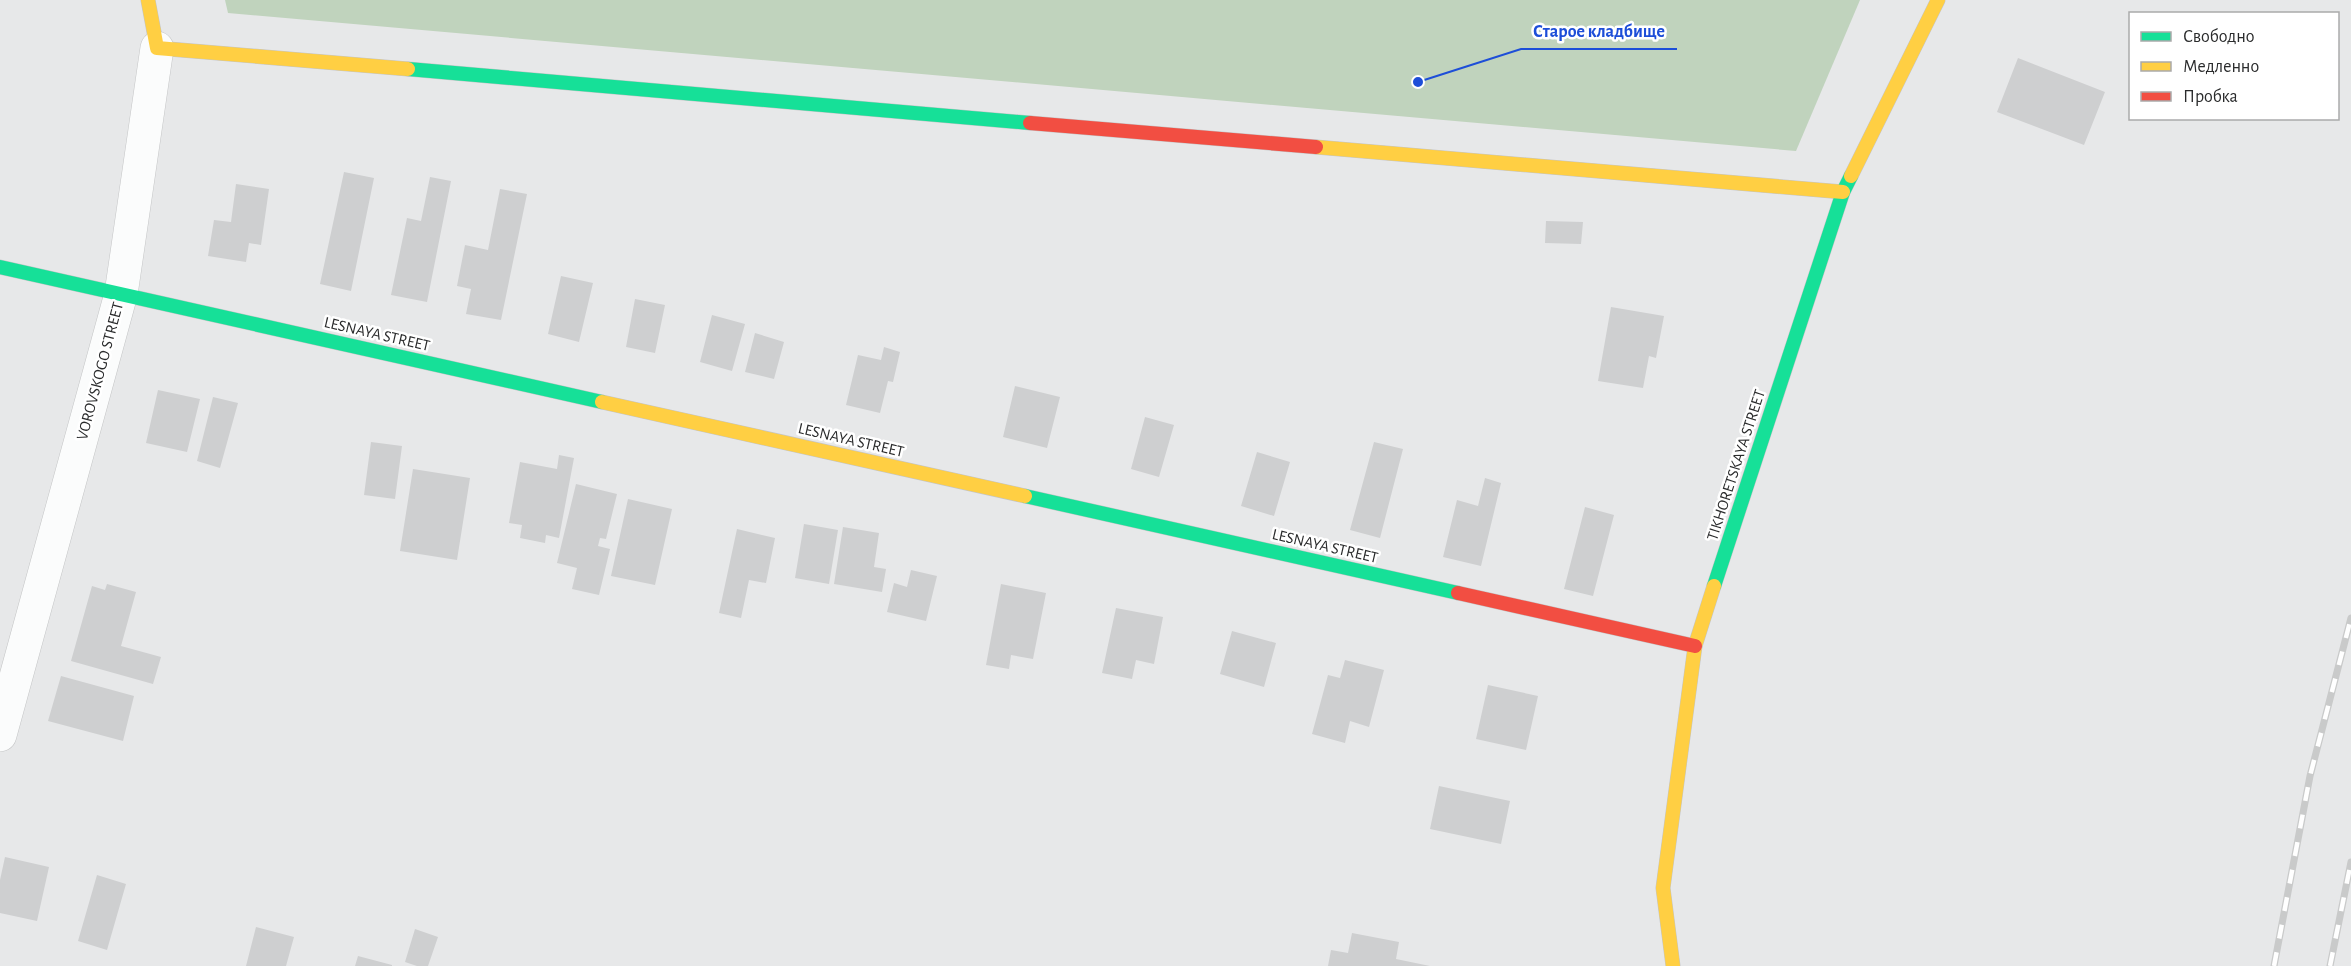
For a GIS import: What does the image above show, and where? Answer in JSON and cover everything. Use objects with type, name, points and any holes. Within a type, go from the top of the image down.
[{"type":"street","name":"VOROVSKOGO STREET","points":[[0,735],[121,294],[156,48],[148,0]]},
{"type":"street","name":"TIKHORETSKAYA STREET","points":[[1673,966],[1663,888],[1695,646],[1843,192],[1938,0]]},
{"type":"street","points":[[156,48],[1843,192]]},
{"type":"street","name":"LESNAYA STREET","points":[[0,267],[1695,646]]},
{"type":"green space","points":[[225,0],[1860,0],[1796,151],[228,13]]},
{"type":"building","points":[[2018,58],[2105,92],[2084,145],[1997,112]]},
{"type":"building","points":[[344,172],[374,178],[351,291],[320,284]]},
{"type":"building","points":[[430,177],[451,181],[427,302],[391,295],[407,218],[421,221]]},
{"type":"building","points":[[236,184],[269,189],[261,245],[249,243],[246,262],[208,256],[214,220],[231,222]]},
{"type":"building","points":[[500,189],[527,194],[501,320],[466,314],[471,289],[457,286],[465,245],[488,250]]},
{"type":"building","points":[[1546,221],[1583,222],[1581,244],[1545,243]]},
{"type":"building","points":[[561,276],[593,283],[579,342],[548,334]]},
{"type":"building","points":[[635,299],[665,305],[655,353],[626,347]]},
{"type":"building","points":[[1611,307],[1664,316],[1656,358],[1649,356],[1643,388],[1598,381]]},
{"type":"building","points":[[712,315],[745,324],[732,371],[700,362]]},
{"type":"building","points":[[755,333],[784,342],[774,379],[745,372]]},
{"type":"building","points":[[884,347],[900,352],[893,382],[888,381],[880,413],[846,405],[858,355],[881,360]]},
{"type":"building","points":[[1015,386],[1060,397],[1047,448],[1003,437]]},
{"type":"building","points":[[158,390],[200,399],[187,452],[146,443]]},
{"type":"building","points":[[213,397],[238,403],[220,468],[197,461]]},
{"type":"building","points":[[1145,417],[1174,425],[1159,477],[1131,469]]},
{"type":"building","points":[[371,442],[402,446],[395,499],[364,495]]},
{"type":"building","points":[[1374,442],[1403,449],[1380,538],[1350,530]]},
{"type":"building","points":[[1257,452],[1290,462],[1274,516],[1241,506]]},
{"type":"building","points":[[559,455],[574,458],[559,538],[546,535],[545,543],[520,538],[522,525],[509,523],[520,462],[557,469]]},
{"type":"building","points":[[413,469],[470,478],[457,560],[400,551]]},
{"type":"building","points":[[1485,478],[1501,483],[1481,566],[1443,557],[1457,500],[1478,506]]},
{"type":"building","points":[[576,484],[617,494],[606,539],[600,538],[598,546],[610,549],[599,595],[572,589],[577,568],[557,563]]},
{"type":"building","points":[[628,499],[672,509],[655,585],[611,576]]},
{"type":"building","points":[[1585,507],[1614,515],[1593,596],[1564,589]]},
{"type":"building","points":[[804,524],[838,530],[829,584],[795,578]]},
{"type":"building","points":[[843,527],[879,533],[874,567],[886,569],[882,592],[834,584]]},
{"type":"building","points":[[737,529],[775,538],[766,583],[749,580],[741,618],[719,613]]},
{"type":"building","points":[[911,570],[937,576],[926,621],[887,612],[894,583],[907,587]]},
{"type":"building","points":[[107,584],[136,592],[121,646],[161,657],[153,684],[71,661],[92,586],[105,590]]},
{"type":"building","points":[[1001,584],[1046,593],[1033,659],[1011,655],[1009,669],[986,665]]},
{"type":"building","points":[[1116,608],[1163,617],[1154,664],[1136,660],[1132,679],[1102,673]]},
{"type":"building","points":[[1232,631],[1276,643],[1264,687],[1220,674]]},
{"type":"building","points":[[1345,660],[1384,670],[1369,727],[1350,721],[1345,743],[1312,734],[1328,675],[1340,678]]},
{"type":"building","points":[[61,676],[134,696],[123,741],[48,721]]},
{"type":"building","points":[[1488,685],[1538,696],[1526,750],[1476,739]]},
{"type":"building","points":[[1439,786],[1510,801],[1501,844],[1430,829]]},
{"type":"building","points":[[5,857],[49,867],[37,921],[0,913],[0,880]]},
{"type":"building","points":[[97,875],[126,884],[107,950],[78,941]]},
{"type":"building","points":[[256,927],[294,937],[286,966],[246,966]]},
{"type":"building","points":[[415,929],[438,937],[428,966],[417,966],[405,962]]},
{"type":"building","points":[[1352,933],[1399,942],[1396,959],[1430,966],[1328,966],[1331,950],[1348,953]]},
{"type":"building","points":[[358,956],[392,965],[392,966],[355,966]]},
{"type":"railway","points":[[2274,966],[2310,776],[2351,618]]},
{"type":"railway","points":[[2330,966],[2351,862]]},
{"type":"traffic: fast","points":[[408,69],[1030,123]]},
{"type":"traffic: fast","points":[[1714,586],[1843,192],[1851,176]]},
{"type":"traffic: fast","points":[[0,267],[602,402]]},
{"type":"traffic: fast","points":[[1025,496],[1458,593]]},
{"type":"traffic: slow","points":[[148,0],[157,48],[408,69]]},
{"type":"traffic: slow","points":[[1851,176],[1938,0]]},
{"type":"traffic: slow","points":[[1316,147],[1843,192]]},
{"type":"traffic: slow","points":[[602,402],[1025,496]]},
{"type":"traffic: slow","points":[[1673,966],[1663,888],[1695,646],[1714,586]]},
{"type":"traffic: jam","points":[[1030,123],[1316,147]]},
{"type":"traffic: jam","points":[[1458,593],[1695,646]]},
{"type":"place","name":"Старое кладбище","points":[[1418,82]]}]
